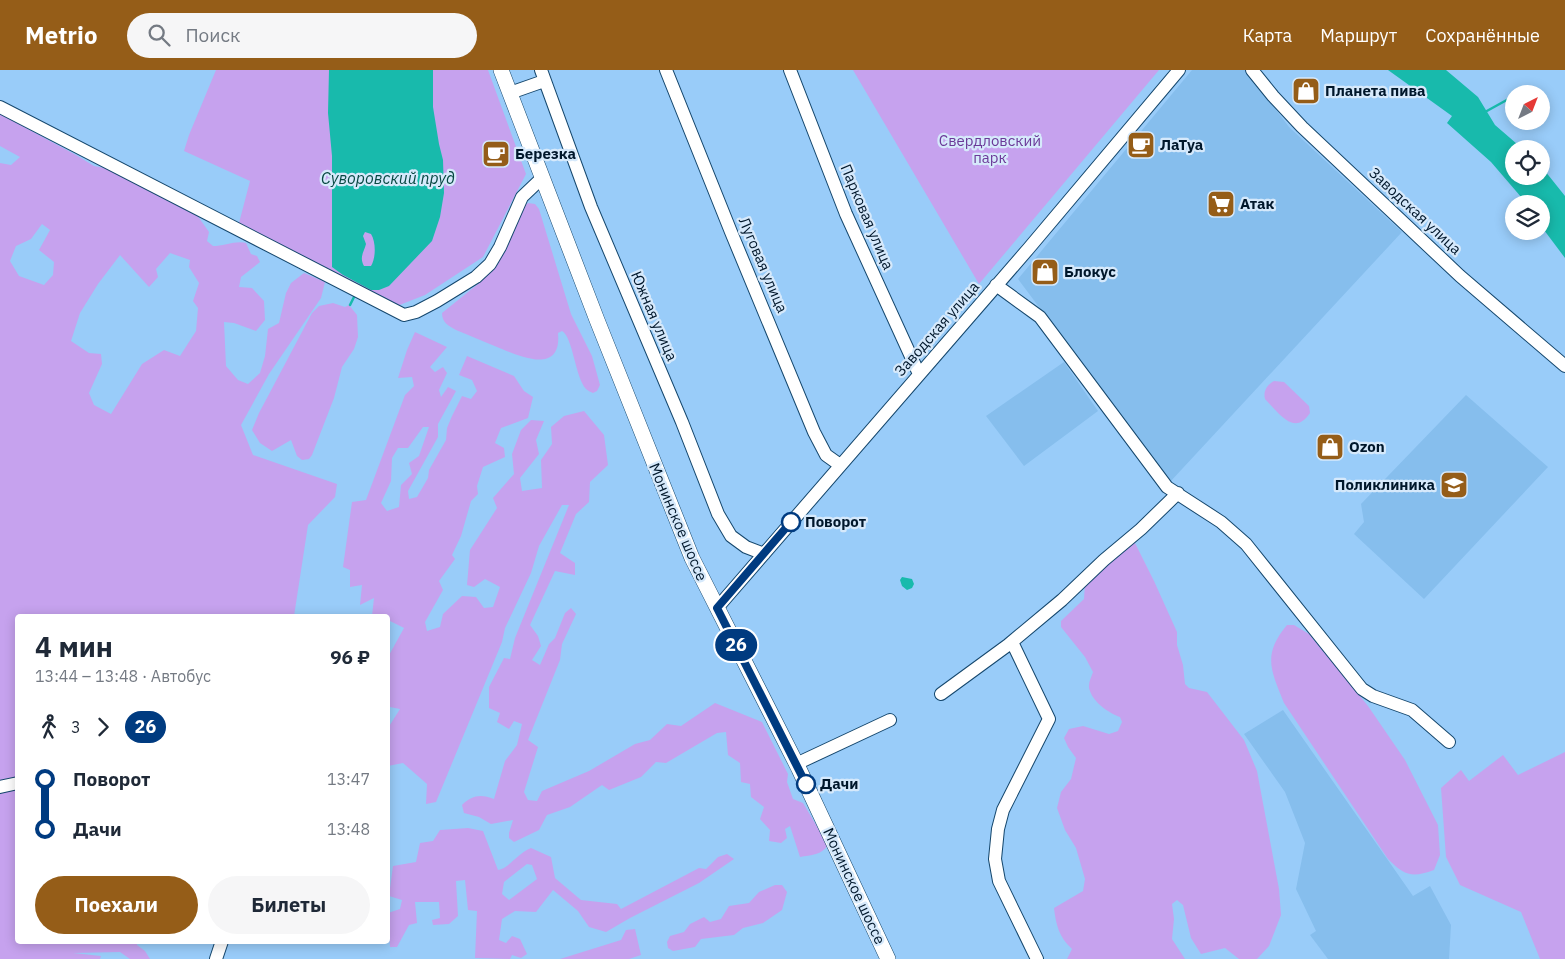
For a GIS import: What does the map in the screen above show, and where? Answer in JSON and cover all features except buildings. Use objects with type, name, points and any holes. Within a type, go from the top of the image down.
[{"type":"main road","name":"Монинское шоссе","points":[[501,70],[684,541],[796,764],[888,959]]},
{"type":"street","name":"Луговая улица","points":[[666,70],[814,432],[826,456],[840,465]]},
{"type":"street","name":"Парковая улица","points":[[790,70],[846,214],[919,374]]},
{"type":"street","name":"Заводская улица","points":[[717,608],[1179,70]]},
{"type":"street","name":"Заводская улица","points":[[1252,70],[1302,127],[1460,276],[1565,366]]},
{"type":"street","points":[[510,93],[542,75]]},
{"type":"street","name":"Южная улица","points":[[542,75],[557,110],[591,207],[682,422],[718,514],[731,536],[746,547],[764,554]]},
{"type":"street","points":[[0,107],[404,315],[416,312],[437,301],[476,277],[490,264],[500,247],[522,197],[542,178]]},
{"type":"street","points":[[996,285],[1040,317],[1168,487],[1221,522],[1246,544],[1362,689],[1373,696],[1412,710],[1449,742]]},
{"type":"street","points":[[941,694],[1012,642],[1062,600],[1178,493]]},
{"type":"street","points":[[1012,642],[1049,719],[1003,810],[998,829],[995,859],[999,880],[1037,959]]},
{"type":"street","points":[[796,764],[890,720]]},
{"type":"street","points":[[0,787],[15,784]]},
{"type":"street","points":[[216,959],[221,944]]},
{"type":"shaded area","points":[[1192,70],[1246,70],[1289,127],[1402,232],[1170,482],[1018,279]]},
{"type":"shaded area","points":[[1064,362],[1098,411],[1024,466],[986,416]]},
{"type":"shaded area","name":"Поликлиника","points":[[1466,395],[1548,467],[1424,599],[1354,534],[1364,522],[1361,504]]},
{"type":"shaded area","points":[[1283,710],[1413,896],[1430,886],[1451,925],[1449,959],[1328,959],[1310,935],[1316,931],[1296,889],[1305,843],[1285,792],[1244,734]]},
{"type":"green space","points":[[216,70],[488,70],[526,174],[483,257],[425,295],[397,306],[239,223],[250,181],[184,151]]},
{"type":"green space","name":"Свердловский парк","points":[[853,70],[1159,70],[979,284]]},
{"type":"green space","points":[[0,114],[94,166],[110,169],[197,215],[209,232],[207,241],[213,246],[238,242],[246,243],[251,254],[257,256],[260,262],[241,277],[239,287],[252,288],[264,301],[265,320],[256,331],[234,323],[224,322],[226,366],[238,380],[248,384],[260,373],[265,356],[268,329],[279,323],[286,293],[291,283],[304,273],[325,282],[321,298],[269,374],[241,425],[253,455],[337,484],[335,497],[308,525],[294,614],[15,614],[15,944],[137,944],[150,959],[130,959],[120,952],[73,953],[101,956],[100,959],[0,959],[0,163],[11,165],[20,157],[0,146]],"holes":[[[42,224],[50,230],[39,250],[54,262],[53,275],[44,285],[19,276],[10,261],[16,246],[31,239]],[[170,253],[190,260],[189,267],[199,283],[193,301],[198,308],[196,331],[180,356],[164,350],[142,364],[111,414],[94,405],[89,393],[102,364],[101,354],[89,353],[71,341],[80,313],[98,284],[120,255],[149,287],[158,277],[156,269]]]},
{"type":"green space","points":[[528,203],[535,204],[539,209],[571,314],[592,356],[600,385],[597,391],[593,393],[586,389],[582,383],[569,341],[562,331],[558,333],[557,346],[553,355],[546,359],[537,360],[516,355],[456,330],[446,324],[443,319],[442,313],[478,284],[498,264],[522,208]]},
{"type":"green space","points":[[333,303],[345,307],[349,305],[357,315],[358,337],[354,349],[342,367],[334,398],[312,455],[309,459],[302,460],[297,456],[291,440],[272,451],[260,443],[252,430],[259,413],[312,313],[319,306]]},
{"type":"green space","points":[[415,332],[447,347],[430,367],[435,372],[443,367],[447,373],[439,390],[441,397],[448,387],[456,391],[438,424],[438,437],[408,491],[409,499],[417,497],[428,478],[429,470],[446,440],[447,428],[462,396],[471,399],[477,391],[472,380],[459,375],[467,356],[514,376],[524,391],[533,397],[528,418],[501,428],[495,443],[504,448],[505,457],[483,467],[477,486],[478,494],[471,501],[461,536],[452,555],[455,559],[439,581],[443,590],[425,622],[427,631],[440,627],[443,614],[462,596],[476,597],[484,608],[493,607],[500,587],[485,579],[474,587],[467,585],[470,550],[497,508],[493,498],[514,474],[512,454],[521,430],[531,420],[544,421],[536,440],[539,454],[520,478],[522,491],[542,488],[541,460],[552,444],[551,427],[564,416],[584,411],[604,435],[608,465],[590,482],[589,502],[576,514],[560,553],[575,563],[575,575],[555,571],[530,625],[538,636],[541,646],[532,660],[540,665],[549,644],[555,638],[565,613],[571,608],[576,614],[562,644],[560,660],[528,740],[538,747],[524,792],[528,800],[537,801],[542,791],[589,771],[635,744],[650,740],[667,724],[681,726],[715,703],[762,722],[788,774],[787,782],[793,799],[803,803],[828,845],[823,851],[800,857],[790,826],[785,829],[787,838],[781,843],[769,841],[770,830],[760,819],[764,807],[751,797],[750,784],[741,782],[740,763],[728,755],[726,732],[717,733],[666,763],[656,762],[641,777],[609,790],[602,785],[570,807],[547,815],[539,830],[514,842],[509,838],[513,820],[491,824],[479,817],[464,813],[462,805],[473,797],[485,796],[494,799],[505,761],[517,745],[522,724],[514,721],[509,729],[497,722],[500,713],[489,708],[489,687],[504,658],[510,659],[515,638],[569,505],[562,505],[539,546],[531,573],[505,628],[502,642],[436,802],[426,804],[427,784],[403,763],[390,766],[390,725],[400,709],[390,707],[390,653],[404,628],[390,621],[390,614],[372,614],[374,598],[360,605],[362,585],[350,587],[350,570],[343,567],[352,502],[366,500],[405,395],[414,386],[412,377],[398,378]],"holes":[[[423,427],[429,427],[419,456],[409,463],[412,474],[401,485],[399,507],[387,511],[381,503],[391,481],[392,458],[398,448],[408,448]]]},
{"type":"green space","points":[[1274,381],[1284,382],[1309,406],[1310,413],[1304,420],[1292,423],[1281,416],[1265,399],[1266,388]]},
{"type":"green space","points":[[1135,543],[1177,632],[1177,645],[1183,665],[1185,684],[1189,688],[1207,692],[1244,740],[1257,771],[1279,889],[1281,915],[1269,946],[1257,959],[1239,959],[1225,948],[1201,954],[1191,938],[1183,905],[1177,900],[1172,904],[1174,919],[1172,939],[1185,959],[1067,959],[1072,949],[1064,940],[1059,930],[1054,908],[1083,891],[1085,879],[1076,848],[1065,830],[1057,808],[1061,792],[1071,779],[1076,758],[1064,738],[1069,729],[1083,726],[1109,734],[1118,731],[1122,722],[1120,717],[1102,707],[1095,700],[1089,689],[1093,672],[1085,657],[1061,627],[1061,621],[1084,599],[1085,584],[1122,547]]},
{"type":"green space","points":[[1287,625],[1294,625],[1309,634],[1368,706],[1405,760],[1438,825],[1440,855],[1434,870],[1414,875],[1409,874],[1399,869],[1388,859],[1284,703],[1275,681],[1271,663],[1274,645]]},
{"type":"green space","points":[[1565,752],[1565,959],[1540,959],[1521,912],[1460,885],[1446,857],[1441,788],[1461,770],[1469,781],[1503,755],[1518,775]]},
{"type":"green space","points":[[468,828],[483,831],[498,870],[506,867],[531,848],[551,857],[555,878],[581,900],[617,904],[621,909],[699,868],[706,869],[718,857],[727,854],[734,859],[699,883],[606,932],[589,927],[578,911],[553,890],[536,912],[515,911],[502,919],[499,940],[506,943],[512,936],[520,939],[527,954],[521,958],[512,955],[510,959],[475,958],[477,911],[468,910],[465,880],[456,881],[458,916],[449,924],[433,925],[432,920],[440,918],[439,902],[415,902],[417,923],[409,925],[397,947],[390,947],[390,912],[400,909],[402,900],[390,896],[393,866],[416,862],[420,843],[433,841],[440,830]],"holes":[[[527,864],[532,865],[537,879],[509,900],[502,894],[504,882]]]},
{"type":"green space","points":[[775,885],[782,885],[787,892],[782,910],[763,923],[743,928],[734,935],[701,939],[695,947],[673,951],[668,948],[667,942],[670,936],[684,932],[690,924],[704,917],[710,922],[721,919],[729,906],[749,903],[759,892]]},
{"type":"green space","points":[[635,929],[641,955],[629,959],[560,959],[621,940],[626,930]]},
{"type":"water","name":"Суворовский пруд","points":[[329,70],[433,70],[433,107],[443,160],[444,193],[440,217],[432,241],[389,286],[379,290],[371,290],[332,267],[332,156],[328,113]],"holes":[[[365,232],[371,234],[375,246],[374,259],[371,266],[364,266],[362,257],[366,244],[363,236]]]},
{"type":"water","points":[[1388,70],[1446,70],[1478,97],[1495,125],[1512,140],[1505,140],[1505,178],[1491,162],[1447,123],[1452,116]]},
{"type":"water","points":[[1550,177],[1565,196],[1565,258],[1550,238],[1550,195],[1519,195],[1511,185],[1550,185]]},
{"type":"water","points":[[902,577],[912,579],[914,584],[912,588],[907,590],[902,586],[900,580]]},
{"type":"waterway","points":[[1485,112],[1505,101]]},
{"type":"waterway","points":[[350,305],[355,295]]},
{"type":"bus line","name":"26","points":[[791,522],[717,608],[806,784]]},
{"type":"place","name":"Планета пива","points":[[1306,91]]},
{"type":"place","name":"ЛаТуа","points":[[1141,145]]},
{"type":"place","name":"Березка","points":[[496,154]]},
{"type":"place","name":"Атак","points":[[1221,204]]},
{"type":"place","name":"Блокус","points":[[1045,272]]},
{"type":"place","name":"Ozon","points":[[1330,447]]},
{"type":"place","name":"Поликлиника","points":[[1454,485]]},
{"type":"place","name":"Поворот","points":[[791,522]]},
{"type":"place","name":"Дачи","points":[[806,784]]}]
